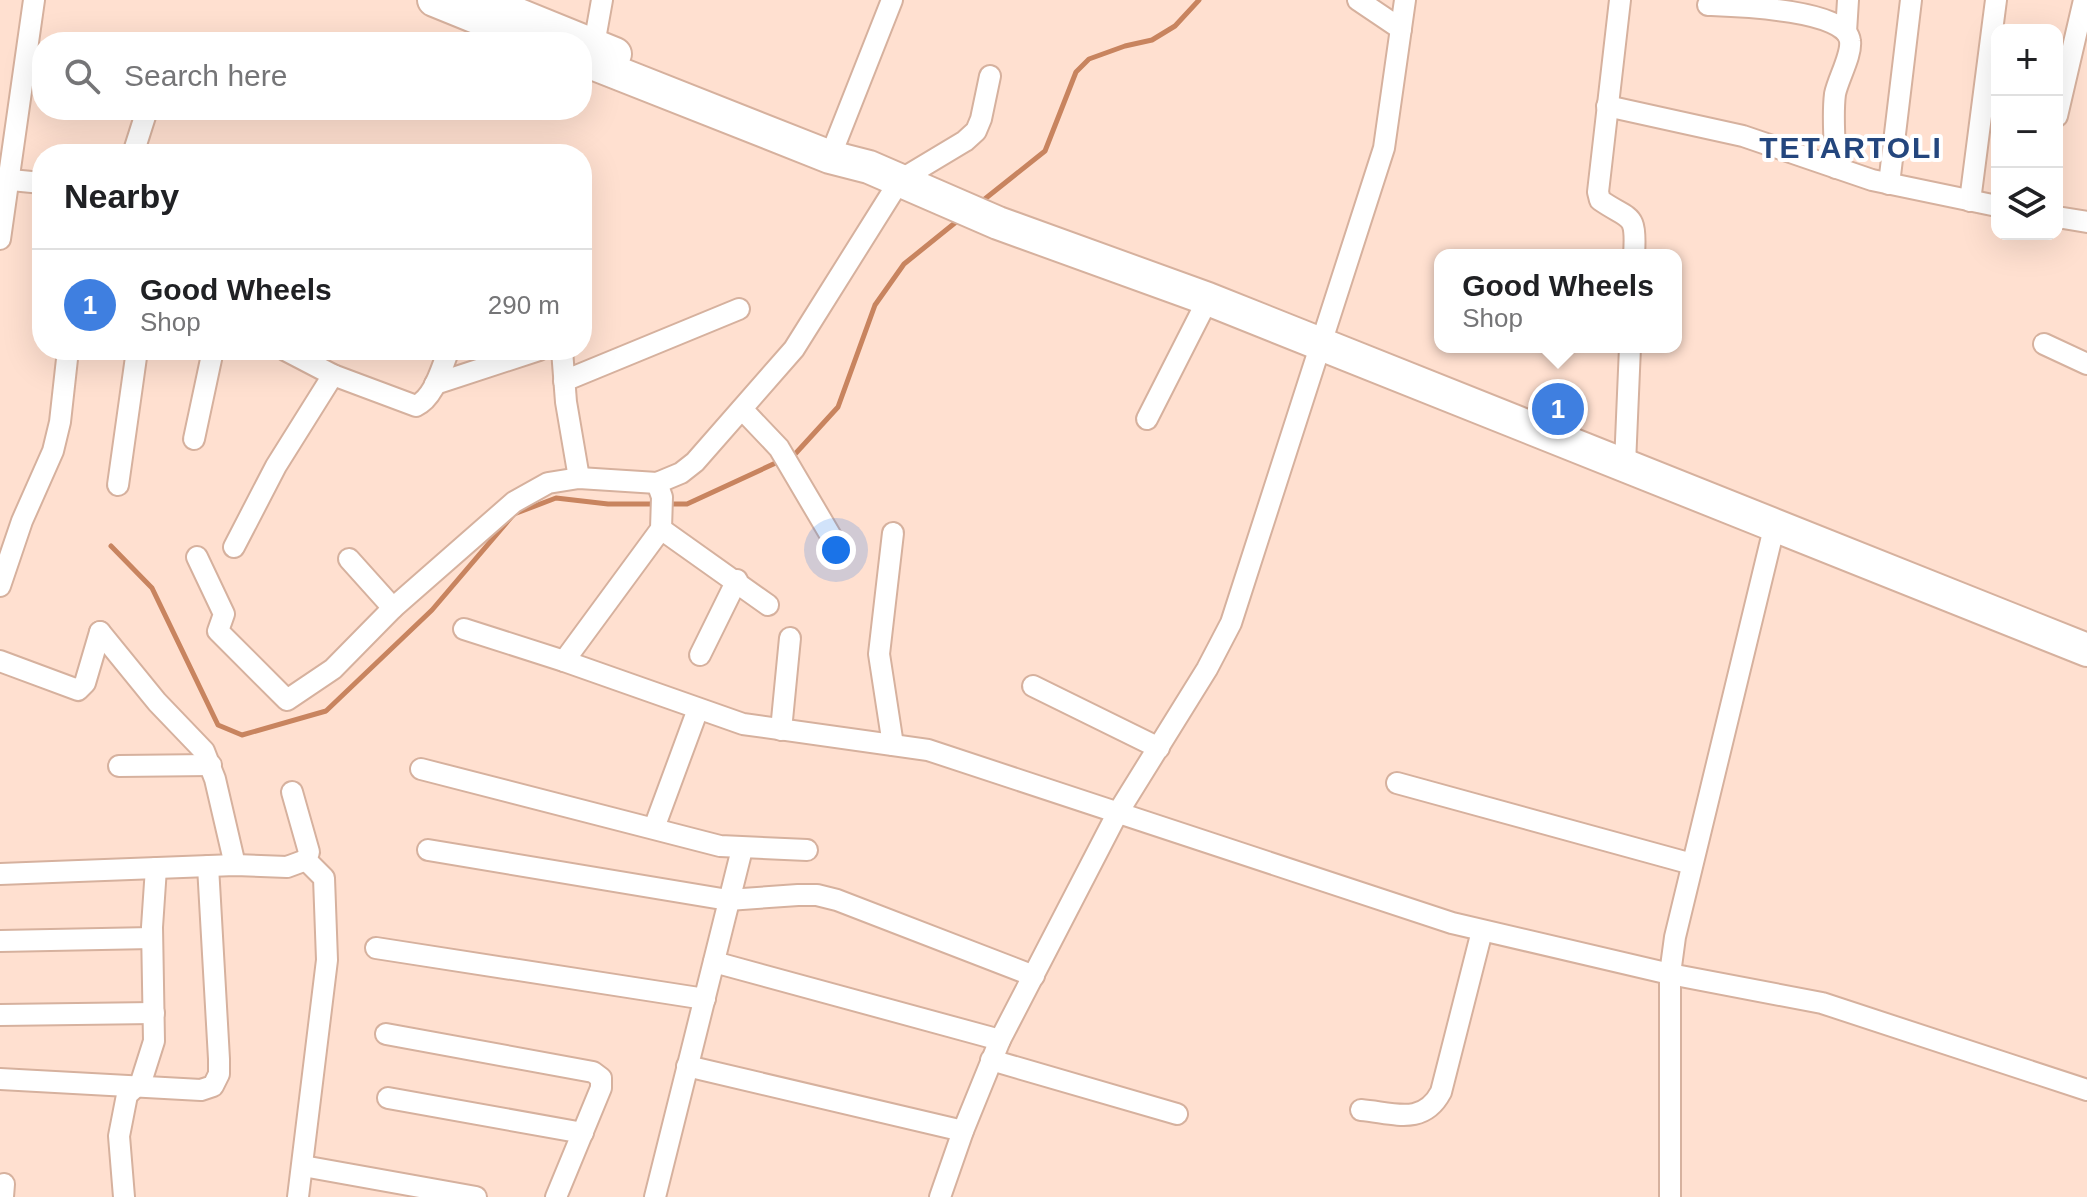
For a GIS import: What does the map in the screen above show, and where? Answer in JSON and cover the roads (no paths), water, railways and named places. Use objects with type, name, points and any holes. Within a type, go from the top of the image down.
[{"type":"main road","points":[[434,0],[515,32]]},
{"type":"main road","points":[[482,0],[547,32]]},
{"type":"main road","points":[[592,54],[833,150],[955,206],[1208,299],[2087,650]]},
{"type":"street","points":[[0,239],[4,179],[34,0]]},
{"type":"street","points":[[592,37],[602,0]]},
{"type":"street","points":[[833,150],[892,0]]},
{"type":"street","points":[[1358,0],[1401,29]]},
{"type":"street","points":[[940,1197],[1000,1040],[1117,814],[1207,669],[1231,623],[1384,148],[1405,0]]},
{"type":"street","points":[[1620,0],[1598,192],[1600,200],[1627,214],[1634,225],[1634,249]]},
{"type":"street","points":[[1836,168],[1835,98],[1850,45],[1846,32],[1848,0]]},
{"type":"street","points":[[1889,184],[1911,0]]},
{"type":"street","points":[[1970,201],[1996,0]]},
{"type":"street","points":[[2062,96],[2084,0]]},
{"type":"street","points":[[1708,5],[1790,11],[1846,32]]},
{"type":"street","points":[[197,557],[224,614],[218,631],[287,700],[333,669],[393,608],[514,502],[548,483],[579,478],[660,490],[695,462],[794,349],[900,180],[965,141],[976,131],[990,76]]},
{"type":"street","points":[[1607,106],[1743,136],[1889,184],[1991,205]]},
{"type":"street","points":[[136,144],[144,120]]},
{"type":"street","points":[[4,179],[32,182]]},
{"type":"street","points":[[2063,218],[2087,222]]},
{"type":"street","points":[[1147,419],[1208,299]]},
{"type":"street","points":[[564,381],[739,309]]},
{"type":"street","points":[[2044,344],[2087,364]]},
{"type":"street","points":[[1625,464],[1630,353]]},
{"type":"street","points":[[0,586],[22,521],[53,451],[60,422],[67,360]]},
{"type":"street","points":[[118,485],[136,360]]},
{"type":"street","points":[[194,439],[211,360]]},
{"type":"street","points":[[304,360],[333,375],[416,406],[423,403],[435,384],[445,360]]},
{"type":"street","points":[[435,384],[508,360]]},
{"type":"street","points":[[563,360],[579,478]]},
{"type":"street","points":[[234,547],[276,466],[333,375]]},
{"type":"street","points":[[742,409],[783,456],[835,543]]},
{"type":"street","points":[[564,661],[662,523],[660,490]]},
{"type":"street","points":[[662,523],[768,605]]},
{"type":"street","points":[[1670,1197],[1670,974],[1675,937],[1775,524]]},
{"type":"street","points":[[893,533],[879,654],[893,745]]},
{"type":"street","points":[[349,559],[393,608]]},
{"type":"street","points":[[700,655],[737,580]]},
{"type":"street","points":[[464,629],[743,724],[928,750],[1482,931],[1670,974],[1822,1003],[2087,1090]]},
{"type":"street","points":[[0,661],[78,690],[85,683],[100,632],[157,702],[204,751],[211,765],[235,865]]},
{"type":"street","points":[[781,730],[790,638]]},
{"type":"street","points":[[1033,686],[1159,748]]},
{"type":"street","points":[[654,828],[698,709]]},
{"type":"street","points":[[119,766],[211,765]]},
{"type":"street","points":[[421,769],[720,846],[807,850]]},
{"type":"street","points":[[1397,783],[1692,864]]},
{"type":"street","points":[[0,874],[235,865],[287,867],[306,860],[309,852],[292,792]]},
{"type":"street","points":[[655,1197],[742,849]]},
{"type":"street","points":[[428,850],[728,900],[817,895],[1034,976]]},
{"type":"street","points":[[298,1197],[327,960],[324,878],[306,860]]},
{"type":"street","points":[[0,1079],[201,1090],[213,1086],[219,1074],[208,866]]},
{"type":"street","points":[[124,1197],[119,1136],[127,1095],[141,1082],[154,1041],[152,938],[156,868]]},
{"type":"street","points":[[1361,1110],[1414,1116],[1433,1106],[1441,1092],[1482,931]]},
{"type":"street","points":[[0,941],[152,938]]},
{"type":"street","points":[[376,948],[705,999]]},
{"type":"street","points":[[714,962],[1000,1040]]},
{"type":"street","points":[[0,1015],[154,1013]]},
{"type":"street","points":[[386,1034],[593,1072],[601,1078],[601,1088],[556,1197]]},
{"type":"street","points":[[991,1060],[1177,1114]]},
{"type":"street","points":[[687,1066],[963,1131]]},
{"type":"street","points":[[388,1098],[583,1133]]},
{"type":"street","points":[[303,1166],[476,1197]]},
{"type":"waterway","points":[[981,202],[1045,151],[1076,72],[1089,59],[1152,40],[1175,26],[1199,0]]},
{"type":"waterway","points":[[789,457],[838,407],[875,305],[904,264],[961,218]]},
{"type":"waterway","points":[[667,504],[687,504],[780,461]]},
{"type":"waterway","points":[[111,546],[152,588],[218,725],[242,735],[326,711],[432,610],[514,514],[556,498],[608,504],[657,504]]},
{"type":"place","name":"Good Wheels","points":[[1558,409]]},
{"type":"district","name":"TETARTOLI","points":[[1851,147]]}]
